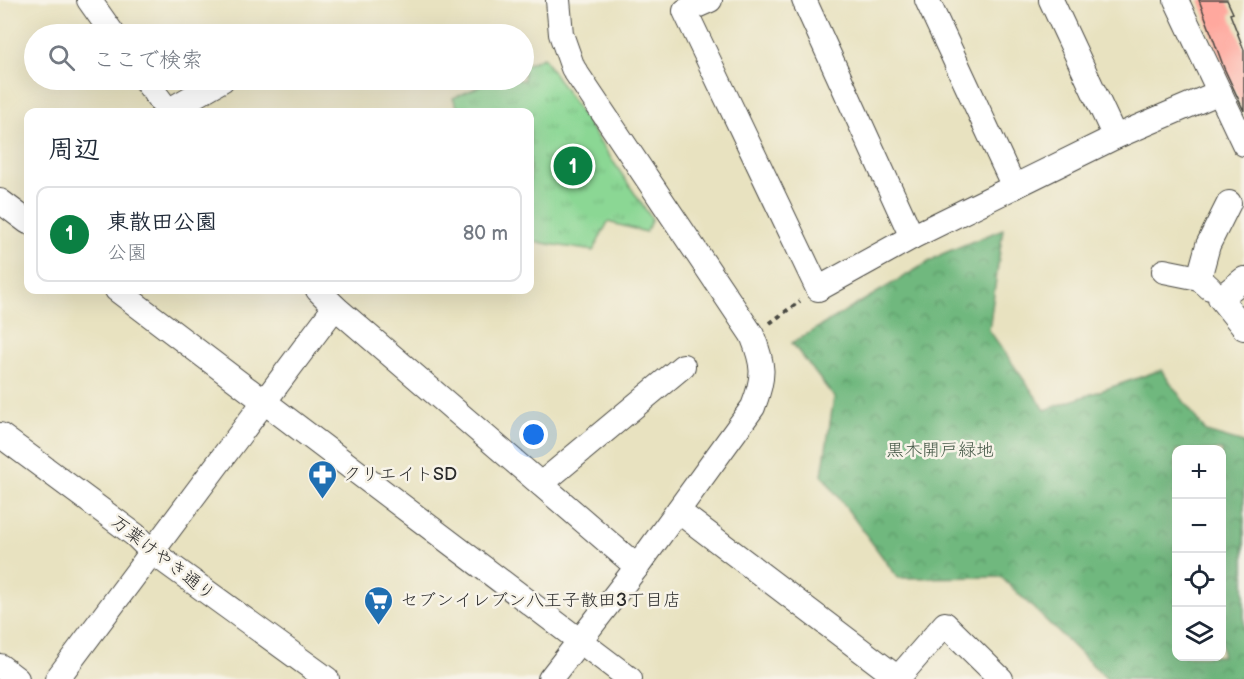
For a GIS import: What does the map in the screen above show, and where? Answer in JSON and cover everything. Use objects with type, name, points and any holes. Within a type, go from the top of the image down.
[{"type":"street","points":[[89,0],[106,24]]},
{"type":"street","points":[[550,679],[678,512],[753,406],[762,384],[763,362],[752,335],[573,68],[561,34],[558,0]]},
{"type":"street","points":[[710,0],[686,11],[818,289],[912,237],[1114,137],[1220,92]]},
{"type":"street","points":[[804,0],[912,237]]},
{"type":"street","points":[[927,0],[1014,187]]},
{"type":"street","points":[[1051,0],[1114,137]]},
{"type":"street","points":[[1176,0],[1244,144]]},
{"type":"street","points":[[152,90],[165,108]]},
{"type":"street","points":[[175,108],[205,90]]},
{"type":"street","points":[[0,201],[24,219]]},
{"type":"street","points":[[1199,278],[1208,245],[1229,202]]},
{"type":"street","points":[[1164,271],[1199,278],[1220,298],[1244,328]]},
{"type":"street","points":[[1220,298],[1244,279]]},
{"type":"street","points":[[122,294],[630,679]]},
{"type":"street","points":[[322,294],[637,567]]},
{"type":"street","points":[[57,679],[335,307]]},
{"type":"street","points":[[541,484],[683,366]]},
{"type":"street","name":"万葉けやき通り","points":[[0,435],[135,535],[152,552],[327,679]]},
{"type":"street","points":[[678,512],[898,679],[945,624],[1001,679]]},
{"type":"street","points":[[0,666],[17,679]]},
{"type":"path","points":[[752,335],[818,289]]},
{"type":"green space","points":[[543,57],[652,219],[646,232],[608,222],[593,251],[534,242],[534,108],[458,108],[453,98],[471,90],[534,90],[534,61]]},
{"type":"green space","name":"黒木開戸緑地","points":[[1003,229],[989,330],[1045,410],[1161,370],[1206,432],[1244,443],[1244,679],[1107,679],[1001,577],[898,578],[822,475],[834,397],[792,343],[942,254]]},
{"type":"building","points":[[1199,0],[1227,0],[1233,13],[1230,14],[1244,50],[1244,111],[1224,68]]},
{"type":"place","name":"東散田公園","points":[[573,166]]},
{"type":"place","name":"クリエイトSD","points":[[322,500]]},
{"type":"place","name":"セブンイレブン八王子散田3丁目店","points":[[379,626]]}]
